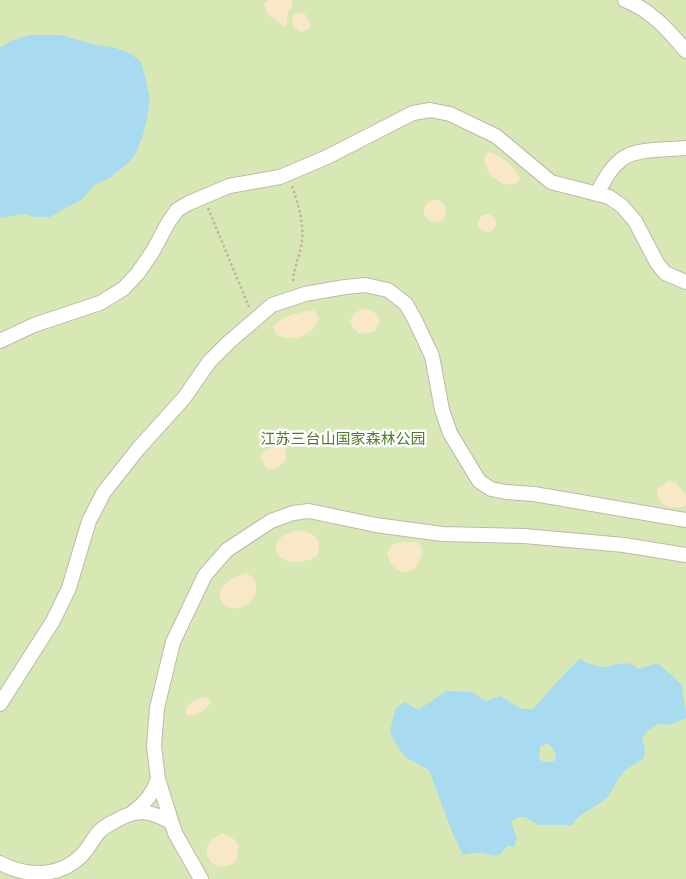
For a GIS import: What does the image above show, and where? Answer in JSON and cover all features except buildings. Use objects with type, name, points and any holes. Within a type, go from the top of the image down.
[{"type":"lane","points":[[625,0],[641,7],[658,20],[686,51]]},
{"type":"lane","points":[[0,341],[34,325],[100,303],[123,289],[138,273],[177,210],[189,203],[229,186],[280,178],[413,114],[430,110],[450,114],[496,136],[551,182],[609,197],[622,206],[635,221],[657,263],[665,272],[686,282]]},
{"type":"lane","points":[[597,193],[608,173],[622,159],[634,153],[686,148]]},
{"type":"lane","points":[[0,704],[53,621],[69,588],[89,521],[104,492],[138,449],[184,398],[209,362],[272,305],[294,297],[365,285],[388,290],[406,304],[416,320],[432,356],[442,410],[450,433],[479,481],[491,489],[686,520]]},
{"type":"lane","points":[[201,879],[175,833],[158,779],[154,746],[157,708],[173,642],[205,575],[227,550],[271,521],[292,513],[309,512],[376,525],[442,534],[524,536],[624,545],[686,555]]},
{"type":"lane","points":[[0,863],[10,868],[33,874],[64,868],[83,854],[106,826],[133,812],[149,797],[158,779]]},
{"type":"lane","points":[[133,812],[156,814],[171,822]]},
{"type":"path","points":[[288,174],[302,228],[302,243],[294,267],[294,297]]},
{"type":"path","points":[[203,197],[254,320]]},
{"type":"green space","name":"江苏三台山国家森林公园","points":[[0,0],[686,0],[686,879],[0,879]]},
{"type":"sand","points":[[268,0],[292,0],[292,7],[288,11],[287,24],[284,26],[267,14],[264,4]]},
{"type":"sand","points":[[294,14],[305,14],[311,24],[310,28],[301,32],[293,27],[292,21]]},
{"type":"sand","points":[[489,152],[503,158],[511,166],[520,178],[517,183],[504,185],[489,174],[484,160],[485,155]]},
{"type":"sand","points":[[435,200],[443,203],[446,211],[443,219],[435,222],[427,219],[424,211],[427,203]]},
{"type":"sand","points":[[483,214],[491,214],[496,219],[494,230],[483,232],[478,227],[478,219]]},
{"type":"sand","points":[[361,309],[371,310],[377,316],[380,322],[375,331],[360,334],[353,328],[350,322],[353,315]]},
{"type":"sand","points":[[312,310],[316,312],[319,319],[315,327],[309,332],[297,337],[285,338],[275,332],[273,327],[281,320],[291,315]]},
{"type":"sand","points":[[281,447],[286,450],[286,459],[279,466],[272,469],[266,466],[261,456],[266,450]]},
{"type":"sand","points":[[668,481],[675,482],[686,495],[686,505],[676,508],[666,506],[659,499],[657,489]]},
{"type":"sand","points":[[296,530],[307,532],[316,537],[319,545],[317,556],[305,561],[294,562],[285,560],[278,555],[276,549],[277,542],[284,535]]},
{"type":"sand","points":[[401,542],[417,542],[422,547],[421,557],[417,564],[407,572],[395,568],[390,562],[387,553],[392,545]]},
{"type":"sand","points":[[247,573],[254,580],[255,594],[244,606],[230,608],[220,599],[222,589],[231,580]]},
{"type":"sand","points":[[208,697],[211,701],[204,710],[198,714],[186,715],[187,706],[199,698]]},
{"type":"sand","points":[[222,833],[234,839],[239,846],[236,861],[229,865],[217,866],[209,859],[207,848],[213,838]]},
{"type":"water","points":[[29,35],[61,35],[92,44],[116,48],[131,54],[141,62],[145,76],[150,99],[147,119],[135,155],[108,179],[96,184],[82,199],[50,217],[35,217],[24,214],[0,218],[0,47]]},
{"type":"water","points":[[580,659],[600,667],[626,663],[638,669],[658,663],[682,685],[686,718],[669,725],[658,724],[647,731],[642,739],[645,748],[644,758],[624,772],[601,803],[580,816],[572,825],[539,825],[525,817],[518,817],[511,822],[517,838],[514,847],[507,846],[497,856],[481,853],[463,855],[452,832],[429,770],[405,757],[394,741],[390,731],[396,708],[405,702],[418,710],[446,691],[472,692],[486,701],[500,696],[522,709],[533,709]],"holes":[[[547,743],[554,750],[556,760],[547,762],[539,759],[540,747]]]}]
